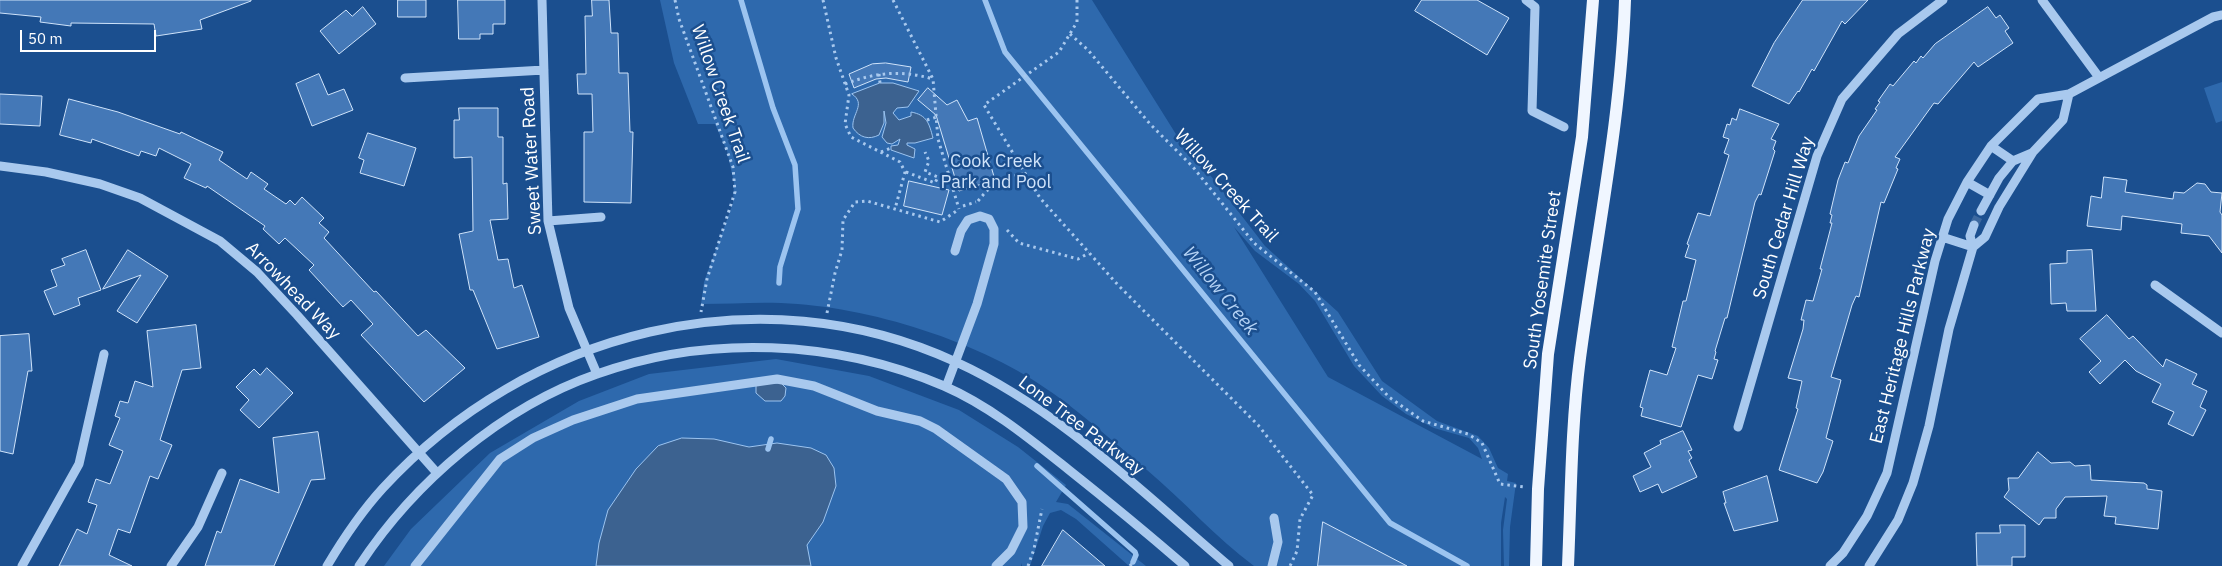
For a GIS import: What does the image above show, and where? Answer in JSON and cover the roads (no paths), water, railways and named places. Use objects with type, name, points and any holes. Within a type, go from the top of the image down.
[{"type":"main road","name":"South Yosemite Street","points":[[1536,566],[1538,489],[1548,354],[1582,137],[1593,0]]},
{"type":"main road","points":[[1568,566],[1574,426],[1580,358],[1614,141],[1625,0]]},
{"type":"street","name":"Sweet Water Road","points":[[542,0],[548,221],[569,308],[597,374]]},
{"type":"street","points":[[1526,0],[1535,7],[1532,111],[1564,127]]},
{"type":"street","name":"South Cedar Hill Way","points":[[1738,427],[1817,156],[1842,99],[1898,34],[1943,0]]},
{"type":"street","points":[[2042,0],[2098,76]]},
{"type":"street","name":"East Heritage Hills Parkway","points":[[1830,566],[1843,553],[1867,516],[1886,474],[1935,261],[1948,219],[1967,182],[1991,146],[2038,99],[2068,94],[2098,76],[2213,17],[2222,15]]},
{"type":"street","points":[[405,78],[544,70]]},
{"type":"street","points":[[1973,248],[1985,237],[1999,207],[2033,152],[2063,120],[2068,94]]},
{"type":"street","points":[[1991,146],[2013,162]]},
{"type":"street","points":[[1981,211],[2013,162],[2033,152]]},
{"type":"street","name":"Arrowhead Way","points":[[0,166],[46,172],[108,186],[140,198],[220,240],[256,272],[291,308],[437,474]]},
{"type":"street","points":[[1967,182],[1990,195]]},
{"type":"street","points":[[946,386],[977,304],[994,244],[994,229],[989,219],[980,216],[968,220],[961,231],[956,251]]},
{"type":"street","points":[[548,221],[601,217]]},
{"type":"street","points":[[1869,566],[1898,520],[1913,483],[1929,426],[1949,329],[1973,248],[1970,236],[1974,225]]},
{"type":"street","points":[[1942,238],[1973,248]]},
{"type":"street","points":[[2155,285],[2222,333]]},
{"type":"street","name":"Lone Tree Parkway","points":[[327,566],[346,535],[382,489],[418,453],[456,422],[496,394],[545,367],[629,336],[675,326],[734,320],[785,320],[841,326],[895,339],[956,362],[1003,387],[1049,417],[1230,566]]},
{"type":"street","points":[[359,566],[403,507],[437,474],[473,443],[511,417],[557,391],[597,374],[650,359],[736,348],[784,348],[836,354],[892,367],[946,386],[1030,439],[1185,566]]},
{"type":"street","points":[[22,566],[79,464],[104,354]]},
{"type":"street","points":[[416,566],[500,459],[533,438],[581,417],[637,399],[777,379],[814,386],[877,411],[920,421],[936,429],[1006,480],[1022,502],[1023,528],[1011,551],[996,566]]},
{"type":"street","points":[[172,566],[198,527],[222,472]]},
{"type":"street","points":[[1272,566],[1278,542],[1274,518]]},
{"type":"waterway","points":[[741,0],[773,108],[795,165],[798,209],[780,267],[779,283]]},
{"type":"waterway","name":"Willow Creek","points":[[985,0],[1005,52],[1390,523],[1467,566]]},
{"type":"waterway","points":[[768,449],[771,439]]},
{"type":"waterway","points":[[1037,466],[1135,552],[1136,555],[1133,562]]},
{"type":"tunnel","points":[[1974,225],[1981,211]]},
{"type":"park label","name":"Cook Creek Park and Pool","points":[[996,172]]}]
